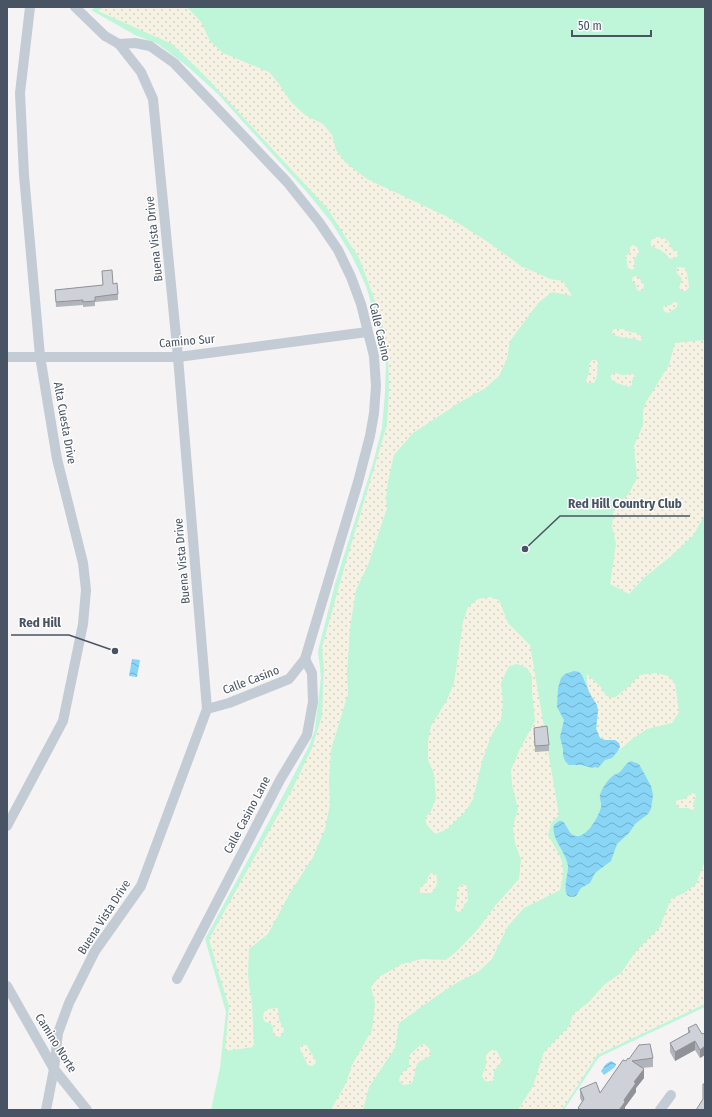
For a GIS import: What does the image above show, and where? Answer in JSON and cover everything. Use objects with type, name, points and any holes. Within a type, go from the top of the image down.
[{"type":"street","name":"Alta Cuesta Drive","points":[[7,826],[63,721],[83,624],[86,590],[83,563],[56,459],[40,356],[24,175],[20,93],[30,7]]},
{"type":"street","name":"Buena Vista Drive","points":[[46,1110],[54,1069],[58,1033],[69,1003],[95,951],[141,886],[207,709],[178,357],[153,99],[141,72],[119,44],[105,36],[75,7]]},
{"type":"street","name":"Calle Casino","points":[[119,44],[135,42],[150,46],[174,63],[287,182],[319,222],[338,250],[351,277],[361,304],[374,356],[376,386],[374,413],[370,436],[358,482],[305,659],[289,679],[229,703],[207,709]]},
{"type":"street","name":"Camino Sur","points":[[7,357],[178,357],[367,332]]},
{"type":"street","name":"Calle Casino Lane","points":[[177,979],[280,780],[307,735],[313,702],[312,673],[305,659]]},
{"type":"street","name":"Camino Norte","points":[[7,986],[54,1069],[87,1110]]},
{"type":"street","points":[[660,1110],[671,1095]]},
{"type":"green space","points":[[96,7],[705,7],[705,1007],[599,1057],[564,1110],[211,1110],[220,1068],[226,1012],[205,939],[285,792],[309,746],[315,729],[321,677],[318,651],[335,584],[373,463],[382,428],[386,365],[383,343],[366,286],[352,256],[332,223],[306,191],[217,93],[187,66],[158,44],[135,35],[91,10]]},
{"type":"sand","points":[[104,7],[187,7],[201,22],[210,41],[223,53],[269,72],[291,102],[305,115],[323,124],[332,135],[336,150],[345,162],[367,179],[450,218],[488,242],[521,266],[550,279],[563,281],[572,296],[552,292],[539,302],[510,341],[507,359],[499,376],[484,389],[462,401],[413,433],[394,455],[388,481],[386,498],[387,508],[368,565],[356,590],[350,628],[347,673],[348,694],[331,750],[329,780],[330,804],[325,829],[313,857],[290,893],[268,934],[249,949],[248,976],[252,1004],[254,1047],[225,1051],[229,1006],[209,939],[292,790],[312,748],[322,716],[324,668],[322,648],[387,425],[389,388],[388,352],[379,311],[359,258],[327,208],[206,77],[172,44],[98,11]]},
{"type":"sand","points":[[657,237],[664,238],[669,242],[672,249],[678,252],[678,256],[673,259],[669,258],[663,252],[651,246],[651,240]]},
{"type":"sand","points":[[633,245],[637,247],[639,252],[634,260],[635,268],[631,270],[628,268],[626,256],[630,252],[630,247]]},
{"type":"sand","points":[[677,268],[685,268],[686,271],[689,287],[686,291],[682,291],[679,288],[682,278],[677,272]]},
{"type":"sand","points":[[636,276],[644,285],[643,290],[637,290],[636,285],[632,281],[633,277]]},
{"type":"sand","points":[[674,302],[678,303],[676,308],[668,313],[665,312],[663,309],[664,306],[671,305]]},
{"type":"sand","points":[[614,329],[623,329],[637,333],[643,339],[640,341],[633,338],[613,335],[612,332]]},
{"type":"sand","points":[[705,340],[705,514],[693,536],[645,577],[629,594],[610,584],[616,544],[612,526],[614,507],[628,495],[637,478],[634,446],[643,425],[643,411],[646,402],[669,365],[675,343]]},
{"type":"sand","points":[[592,360],[596,360],[598,362],[597,376],[594,383],[587,383],[586,379],[589,374],[589,364]]},
{"type":"sand","points":[[613,373],[621,375],[633,374],[635,377],[632,380],[632,385],[628,387],[614,382],[610,377]]},
{"type":"sand","points":[[490,597],[499,600],[508,623],[530,645],[559,815],[551,823],[548,835],[562,861],[563,873],[560,890],[524,908],[508,926],[492,959],[478,972],[458,982],[399,1023],[395,1048],[369,1087],[363,1110],[331,1110],[346,1083],[352,1065],[372,1030],[375,1003],[371,987],[379,977],[402,964],[422,959],[446,960],[478,929],[495,906],[519,879],[521,859],[515,843],[513,827],[518,809],[512,784],[511,770],[535,721],[532,676],[527,668],[517,664],[509,666],[501,683],[503,703],[501,720],[492,734],[483,758],[473,799],[465,812],[446,830],[435,834],[427,825],[425,818],[431,811],[436,798],[434,774],[428,760],[428,741],[431,726],[447,700],[454,683],[463,622],[468,607],[478,599]]},
{"type":"sand","points":[[656,673],[668,676],[675,683],[679,712],[672,723],[647,729],[632,739],[609,759],[610,740],[605,740],[599,736],[588,686],[587,674],[601,687],[606,696],[614,698],[640,675]]},
{"type":"sand","points":[[691,793],[695,794],[696,797],[693,803],[695,807],[693,810],[677,807],[676,801],[685,799]]},
{"type":"sand","points":[[705,861],[705,1004],[597,1055],[562,1110],[518,1110],[533,1086],[544,1052],[569,1026],[573,1014],[589,1002],[604,985],[621,973],[637,950],[660,927],[671,899],[684,893],[696,884]]},
{"type":"sand","points":[[431,873],[436,874],[437,882],[435,889],[431,893],[420,893],[420,888],[427,882]]},
{"type":"sand","points":[[462,884],[467,886],[468,901],[464,905],[462,911],[458,912],[455,909],[457,889]]},
{"type":"sand","points":[[278,1008],[279,1020],[284,1029],[280,1037],[274,1035],[273,1027],[270,1023],[265,1022],[263,1018],[264,1012],[268,1009]]},
{"type":"sand","points":[[424,1044],[429,1048],[431,1055],[417,1064],[411,1084],[403,1085],[399,1081],[400,1076],[402,1072],[409,1067],[409,1057],[411,1053]]},
{"type":"sand","points":[[307,1045],[314,1058],[316,1063],[312,1066],[308,1065],[301,1052],[300,1047]]},
{"type":"sand","points":[[491,1050],[497,1051],[502,1061],[494,1071],[494,1080],[490,1082],[485,1081],[482,1076],[486,1065],[486,1055]]},
{"type":"water","points":[[132,659],[140,660],[137,677],[129,676]]},
{"type":"water","points":[[574,671],[579,672],[582,675],[590,694],[597,705],[598,711],[596,729],[600,738],[605,740],[615,740],[619,743],[620,747],[612,758],[605,760],[598,768],[582,765],[569,765],[565,761],[563,755],[560,737],[564,720],[557,707],[558,688],[561,678],[565,674]]},
{"type":"water","points":[[631,761],[639,764],[651,786],[653,795],[651,809],[648,814],[635,824],[629,833],[617,844],[611,861],[595,873],[590,883],[581,888],[576,896],[571,897],[567,895],[566,891],[568,870],[567,861],[554,835],[554,825],[559,821],[562,821],[571,834],[580,836],[584,834],[592,826],[600,811],[600,795],[604,786],[612,776],[619,773]]},
{"type":"water","points":[[611,1061],[616,1064],[615,1067],[604,1075],[601,1071],[606,1064]]},
{"type":"building","points":[[112,270],[113,284],[117,283],[118,294],[95,297],[95,301],[83,302],[83,300],[56,302],[55,290],[103,285],[102,271]]},
{"type":"building","points":[[547,726],[549,745],[535,746],[534,728]]},
{"type":"building","points":[[696,1024],[702,1034],[705,1033],[705,1046],[700,1050],[695,1041],[675,1052],[670,1043],[690,1032],[688,1028]]},
{"type":"building","points":[[650,1044],[653,1058],[632,1061],[644,1069],[634,1082],[636,1083],[619,1110],[581,1110],[578,1108],[584,1099],[580,1089],[596,1082],[600,1093],[623,1060],[626,1061],[628,1058],[629,1059],[639,1045]]},
{"type":"building","points":[[703,1084],[705,1084],[705,1110],[696,1110],[703,1099]]},
{"type":"place","name":"Red Hill Country Club","points":[[525,549]]},
{"type":"place","name":"Red Hill","points":[[115,651]]}]
